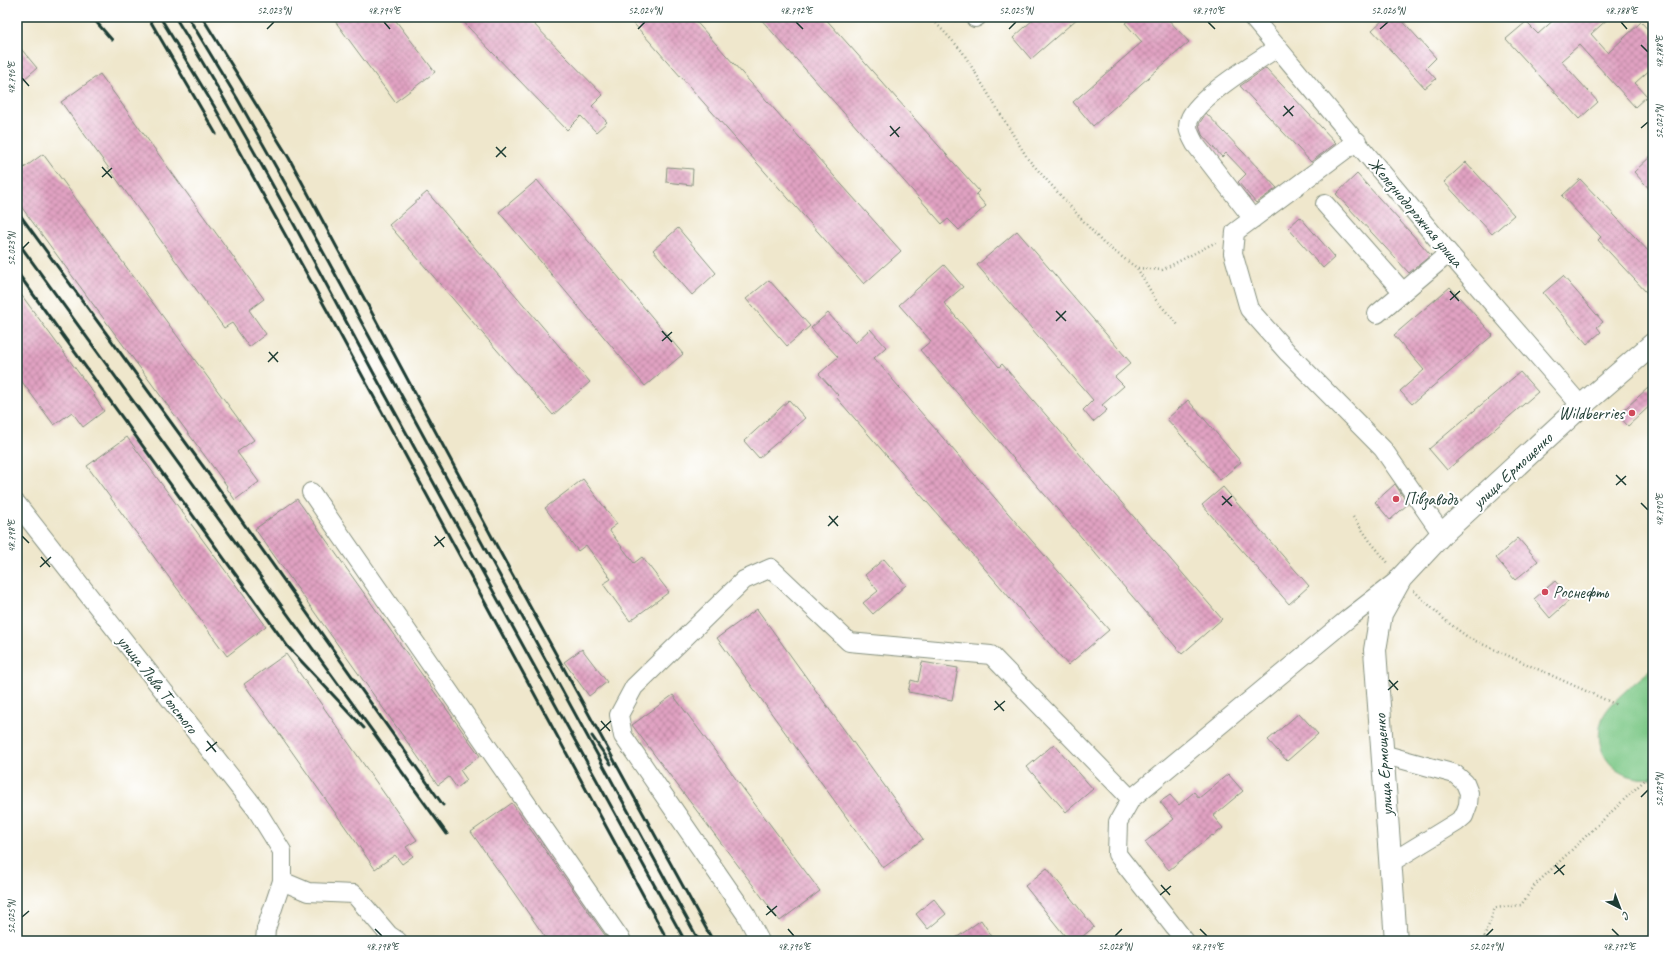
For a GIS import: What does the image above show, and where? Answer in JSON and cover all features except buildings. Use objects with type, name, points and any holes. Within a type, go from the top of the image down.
[{"type":"highway","name":"улица Ермощенко","points":[[1396,941],[1375,650],[1381,614],[1401,578],[1442,534],[1581,406],[1653,344]]},
{"type":"street","name":"Железнодорожная улица","points":[[1252,17],[1449,253],[1581,406]]},
{"type":"street","points":[[1253,219],[1195,144],[1188,130],[1189,118],[1207,97],[1278,47]]},
{"type":"street","points":[[1357,141],[1235,232],[1233,253],[1249,309],[1288,353],[1383,449],[1442,534]]},
{"type":"street","points":[[1325,204],[1403,292]]},
{"type":"street","points":[[1377,314],[1449,253]]},
{"type":"street","points":[[311,492],[622,941]]},
{"type":"street","name":"улица Льва Толстого","points":[[17,504],[256,809],[282,851],[282,881],[266,929],[265,941]]},
{"type":"street","points":[[760,941],[747,916],[623,736],[619,715],[634,687],[744,580],[771,568],[849,642],[991,655],[1131,799]]},
{"type":"street","points":[[1185,941],[1117,854],[1118,822],[1131,799],[1401,578]]},
{"type":"street","points":[[1382,754],[1454,774],[1465,783],[1469,793],[1468,805],[1464,816],[1457,822],[1390,863]]},
{"type":"street","points":[[282,881],[308,892],[354,894],[390,935],[398,941]]},
{"type":"path","points":[[926,17],[934,21],[962,51],[1028,160],[1103,243],[1138,268],[1156,300],[1179,326]]},
{"type":"path","points":[[934,21],[976,18]]},
{"type":"path","points":[[1138,268],[1162,270],[1235,232]]},
{"type":"path","points":[[1353,517],[1370,541],[1401,578],[1446,621],[1469,638],[1618,705]]},
{"type":"path","points":[[1483,941],[1495,908],[1521,906],[1535,885],[1651,774]]},
{"type":"path","points":[[1648,941],[1653,927]]},
{"type":"green space","points":[[1653,668],[1653,778],[1628,776],[1609,762],[1603,753],[1600,742],[1600,730],[1603,717],[1612,704]]},
{"type":"railway","points":[[92,17],[112,40]]},
{"type":"railway","points":[[148,17],[216,134]]},
{"type":"railway","points":[[160,17],[214,106],[329,314],[668,941]]},
{"type":"railway","points":[[175,17],[229,107],[280,198],[379,383],[685,941]]},
{"type":"railway","points":[[188,17],[237,98],[303,215],[699,941]]},
{"type":"railway","points":[[202,17],[289,158],[500,552],[713,941]]},
{"type":"railway","points":[[17,211],[205,469],[443,805]]},
{"type":"railway","points":[[17,241],[447,834]]},
{"type":"railway","points":[[17,272],[288,647],[364,728]]},
{"type":"railway","points":[[592,736],[611,764]]},
{"type":"place","name":"Wildberries","points":[[1632,413]]},
{"type":"place","name":"Пiвзаводъ","points":[[1396,499]]},
{"type":"place","name":"Роснефть","points":[[1545,592]]}]
